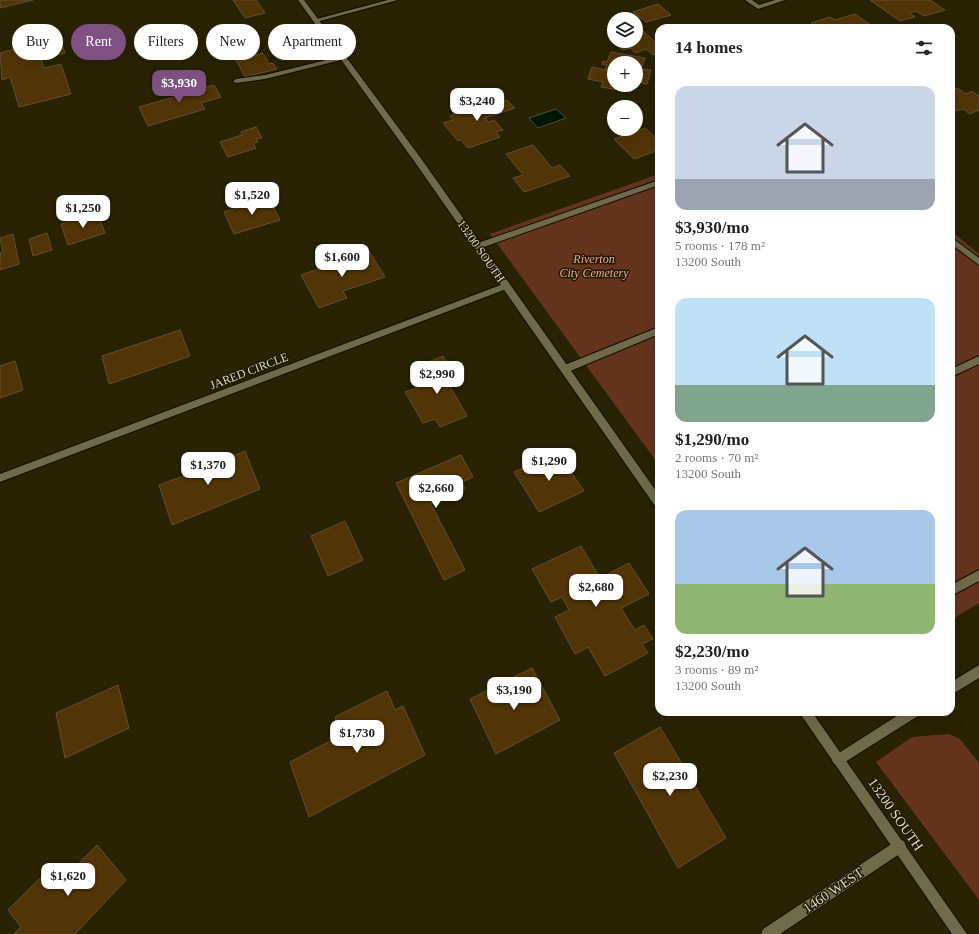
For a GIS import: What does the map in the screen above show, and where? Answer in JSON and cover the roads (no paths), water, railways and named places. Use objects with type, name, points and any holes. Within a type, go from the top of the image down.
[{"type":"street","name":"13200 SOUTH","points":[[301,0],[319,24]]},
{"type":"street","points":[[316,20],[395,0]]},
{"type":"street","points":[[748,0],[758,7],[782,0]]},
{"type":"street","points":[[236,82],[265,77],[335,60]]},
{"type":"street","name":"13200 SOUTH","points":[[344,60],[417,159],[655,497]]},
{"type":"street","points":[[478,246],[655,183]]},
{"type":"street","points":[[955,243],[979,262]]},
{"type":"street","name":"JARED CIRCLE","points":[[0,478],[506,286]]},
{"type":"street","points":[[565,369],[655,332]]},
{"type":"street","points":[[955,371],[979,360]]},
{"type":"street","points":[[955,589],[979,575]]},
{"type":"street","points":[[955,686],[979,671]]},
{"type":"street","name":"13200 SOUTH","points":[[808,716],[960,934]]},
{"type":"street","points":[[838,760],[908,716]]},
{"type":"street","name":"1460 WEST","points":[[768,934],[899,846]]},
{"type":"park label","name":"Riverton City Cemetery","points":[[594,266]]}]
